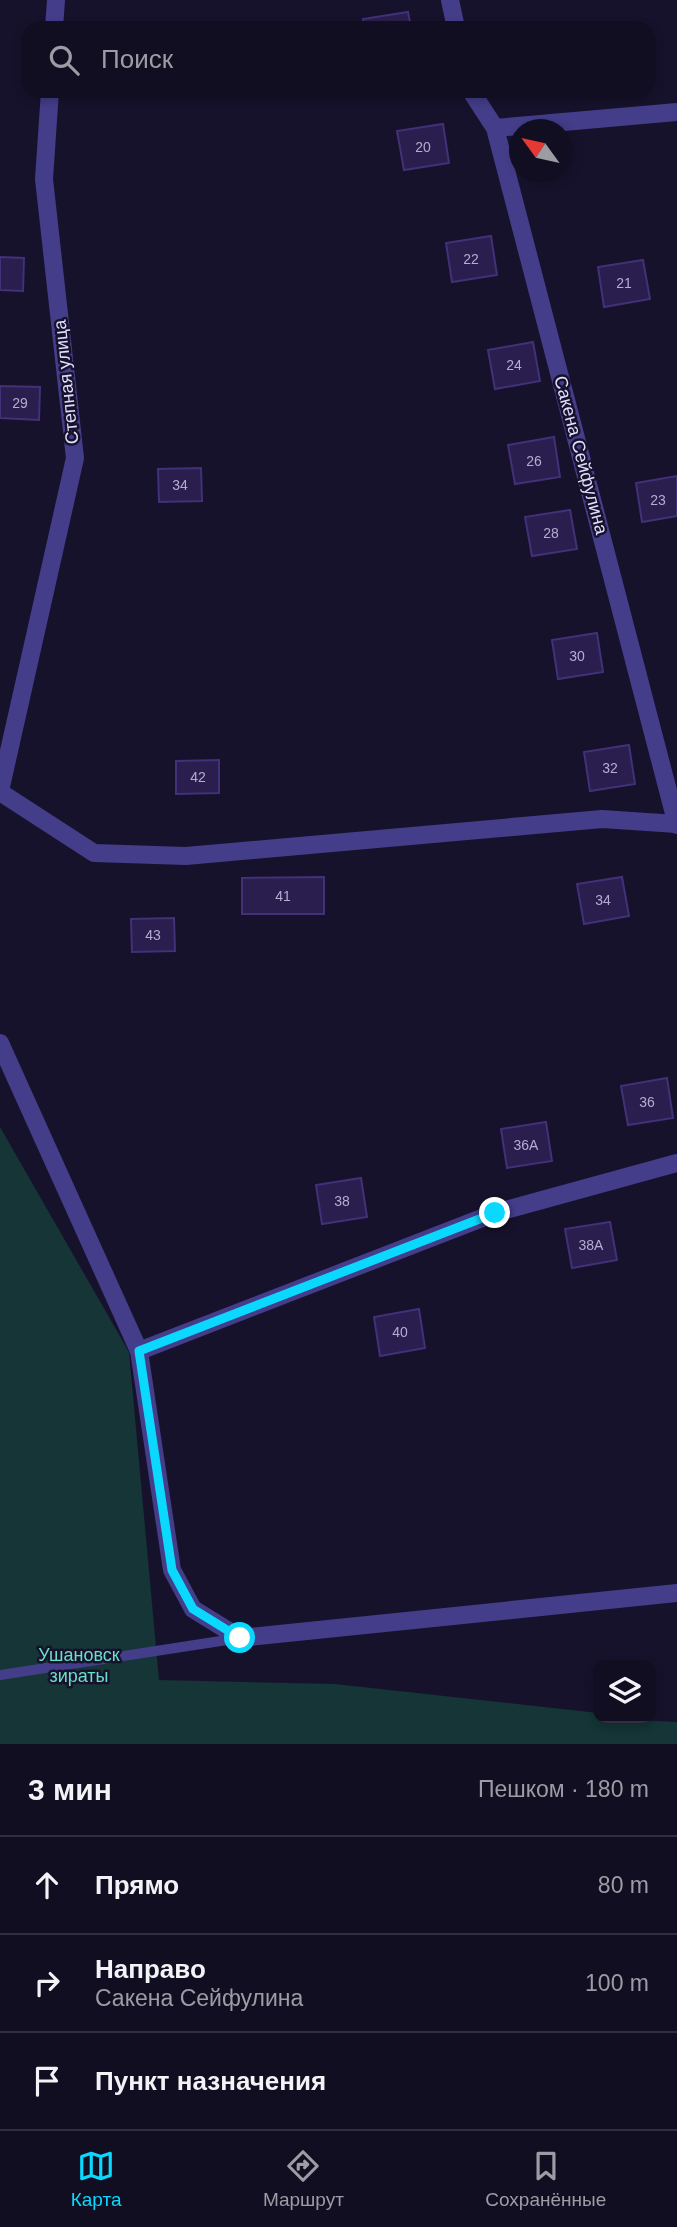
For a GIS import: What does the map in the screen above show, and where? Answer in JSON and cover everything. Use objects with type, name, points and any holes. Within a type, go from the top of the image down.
[{"type":"street","points":[[54,21],[56,0]]},
{"type":"street","points":[[450,0],[454,21]]},
{"type":"street","name":"Степная улица","points":[[0,792],[75,458],[44,179],[50,98]]},
{"type":"street","name":"Сакена Сейфулина","points":[[476,98],[495,128],[677,825]]},
{"type":"street","points":[[495,128],[677,112]]},
{"type":"street","points":[[0,792],[94,853],[186,856],[602,819],[677,825]]},
{"type":"street","points":[[0,1043],[139,1351],[172,1570],[193,1609],[240,1638],[677,1593]]},
{"type":"street","points":[[139,1351],[495,1213],[677,1163]]},
{"type":"lane","points":[[0,1675],[240,1638]]},
{"type":"green space","name":"Ушановск зираты","points":[[0,1127],[129,1352],[159,1680],[335,1684],[593,1712],[593,1723],[677,1722],[677,1744],[0,1744]]},
{"type":"building","points":[[408,12],[410,21],[363,21]]},
{"type":"building","points":[[443,124],[449,163],[404,170],[397,131]]},
{"type":"building","points":[[491,236],[497,275],[452,282],[446,243]]},
{"type":"building","points":[[0,257],[24,258],[23,291],[0,290]]},
{"type":"building","points":[[643,260],[650,299],[604,307],[598,267]]},
{"type":"building","points":[[533,342],[540,381],[495,389],[488,350]]},
{"type":"building","points":[[0,386],[40,387],[39,420],[0,418]]},
{"type":"building","points":[[554,437],[560,477],[515,484],[508,445]]},
{"type":"building","points":[[201,468],[202,501],[159,502],[158,469]]},
{"type":"building","points":[[677,476],[677,516],[642,522],[636,483]]},
{"type":"building","points":[[570,510],[577,549],[532,556],[525,517]]},
{"type":"building","points":[[597,633],[603,672],[558,679],[552,640]]},
{"type":"building","points":[[629,745],[635,784],[590,791],[584,752]]},
{"type":"building","points":[[219,760],[219,793],[176,794],[176,761]]},
{"type":"building","points":[[324,877],[324,914],[242,914],[242,878]]},
{"type":"building","points":[[622,877],[629,916],[584,924],[577,884]]},
{"type":"building","points":[[174,918],[175,951],[132,952],[131,919]]},
{"type":"building","points":[[667,1078],[673,1118],[628,1125],[621,1086]]},
{"type":"building","points":[[546,1122],[552,1161],[507,1168],[501,1129]]},
{"type":"building","points":[[361,1178],[367,1217],[322,1224],[316,1185]]},
{"type":"building","points":[[610,1222],[617,1260],[572,1268],[565,1229]]},
{"type":"building","points":[[419,1309],[425,1348],[380,1356],[374,1317]]},
{"type":"route","points":[[240,1638],[193,1609],[172,1570],[139,1351],[495,1213]]}]
